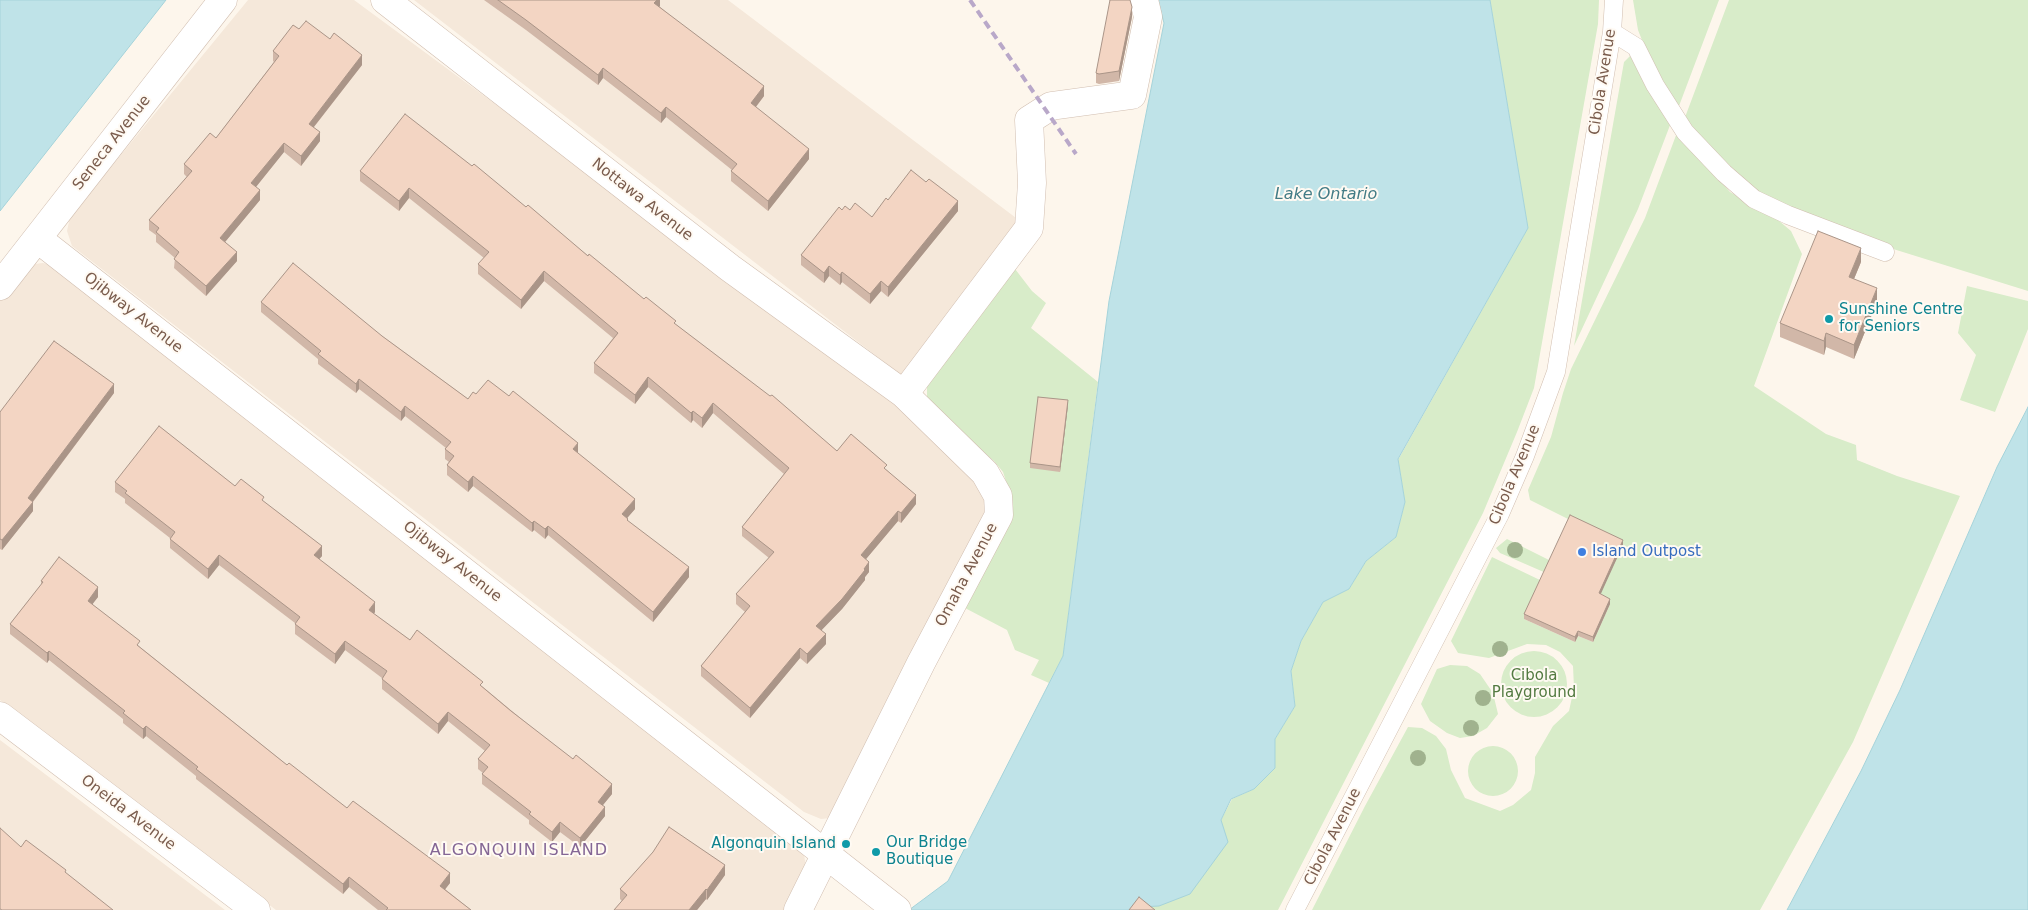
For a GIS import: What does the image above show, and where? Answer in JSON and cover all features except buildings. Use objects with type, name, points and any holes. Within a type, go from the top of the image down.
[{"type":"street","name":"Seneca Avenue","points":[[0,286],[223,0]]},
{"type":"street","name":"Nottawa Avenue","points":[[385,0],[730,268],[904,394]]},
{"type":"street","points":[[904,394],[1029,228],[1032,183],[1029,120],[1051,106],[1132,95],[1148,17],[1144,0]]},
{"type":"street","name":"Ojibway Avenue","points":[[38,239],[826,856],[898,910]]},
{"type":"street","name":"Omaha Avenue","points":[[798,910],[921,663],[999,515],[998,496],[985,473],[904,394]]},
{"type":"street","name":"Oneida Avenue","points":[[0,716],[256,910]]},
{"type":"lane","name":"Cibola Avenue","points":[[1295,910],[1500,514],[1525,456],[1556,372],[1612,32],[1614,0]]},
{"type":"lane","points":[[1612,32],[1636,47],[1655,85],[1685,132],[1724,173],[1754,199],[1788,215],[1885,252]]},
{"type":"shaded area","points":[[248,0],[354,0],[890,395],[980,487],[984,499],[984,513],[980,526],[830,818],[821,819],[804,812],[72,246],[67,231],[70,217]]},
{"type":"shaded area","points":[[414,0],[728,0],[1024,224],[901,375]]},
{"type":"shaded area","points":[[43,263],[60,267],[804,854],[806,868],[785,910],[276,910],[0,700],[0,296],[27,265]]},
{"type":"shaded area","points":[[0,740],[225,910],[0,910]]},
{"type":"green space","points":[[1490,0],[1599,0],[1598,24],[1534,388],[1483,513],[1278,910],[1143,910],[1139,907],[1221,820],[1232,799],[1254,789],[1275,768],[1275,739],[1295,706],[1291,671],[1301,641],[1323,602],[1349,589],[1366,561],[1396,537],[1405,502],[1398,460],[1528,228]]},
{"type":"green space","points":[[1633,0],[1719,0],[1679,106],[1676,106],[1646,50],[1638,30]]},
{"type":"green space","points":[[1729,0],[2028,0],[2028,291],[1890,248],[1761,197],[1684,120]]},
{"type":"green space","points":[[1630,56],[1636,60],[1672,120],[1638,209],[1574,346],[1624,62]]},
{"type":"green space","points":[[1678,130],[1730,192],[1778,220],[1791,231],[1802,254],[1754,386],[1826,434],[1856,445],[1857,460],[1897,476],[1960,496],[1853,742],[1760,910],[1312,910],[1408,727],[1422,728],[1436,736],[1446,749],[1451,770],[1465,798],[1500,811],[1513,805],[1531,790],[1535,773],[1535,757],[1553,726],[1569,711],[1574,688],[1573,666],[1560,652],[1546,645],[1527,644],[1489,658],[1458,653],[1451,641],[1492,557],[1542,581],[1524,619],[1575,642],[1578,636],[1593,642],[1610,604],[1599,598],[1570,520],[1530,500],[1528,490],[1551,437],[1571,369],[1645,218]]},
{"type":"green space","points":[[1012,265],[1032,291],[1046,303],[1031,328],[1098,382],[1063,656],[1049,683],[1031,675],[1039,660],[1015,650],[1007,630],[965,608],[1010,493],[1003,472],[994,461],[936,415],[927,399],[927,384]]},
{"type":"green space","points":[[1967,286],[2028,301],[2028,329],[1995,412],[1960,400],[1976,355],[1958,333]]},
{"type":"green space","points":[[1507,539],[1551,561],[1546,573],[1500,553],[1496,548]]},
{"type":"green space","name":"Cibola Playground","points":[[1534,651],[1547,653],[1557,661],[1565,671],[1567,684],[1565,697],[1557,707],[1547,715],[1534,717],[1521,715],[1511,707],[1503,697],[1501,684],[1503,671],[1511,661],[1521,653]]},
{"type":"green space","points":[[1450,665],[1467,666],[1480,674],[1493,693],[1498,714],[1487,728],[1473,736],[1460,738],[1447,733],[1430,721],[1421,704],[1437,669]]},
{"type":"green space","points":[[1493,746],[1503,748],[1511,753],[1516,761],[1518,771],[1516,781],[1511,789],[1503,794],[1493,796],[1483,794],[1475,789],[1470,781],[1468,771],[1470,761],[1475,753],[1483,748]]},
{"type":"water","points":[[0,0],[166,0],[0,211]]},
{"type":"water","name":"Lake Ontario","points":[[1158,0],[1490,0],[1528,228],[1398,459],[1405,502],[1396,537],[1366,561],[1349,589],[1323,602],[1301,641],[1291,671],[1295,706],[1275,739],[1275,768],[1254,789],[1231,799],[1221,820],[1228,842],[1190,894],[1159,906],[1139,907],[1136,910],[909,910],[948,881],[1063,656],[1109,301],[1164,23]]},
{"type":"water","points":[[2028,407],[2028,910],[1787,910],[1861,771],[1900,690],[1997,467]]},
{"type":"railway","points":[[970,0],[1076,154]]},
{"type":"place","name":"Sunshine Centre for Seniors","points":[[1829,319]]},
{"type":"place","name":"Island Outpost","points":[[1582,552]]},
{"type":"place","name":"Algonquin Island","points":[[846,844]]},
{"type":"place","name":"Our Bridge Boutique","points":[[876,852]]},
{"type":"district","name":"ALGONQUIN ISLAND","points":[[519,851]]}]
